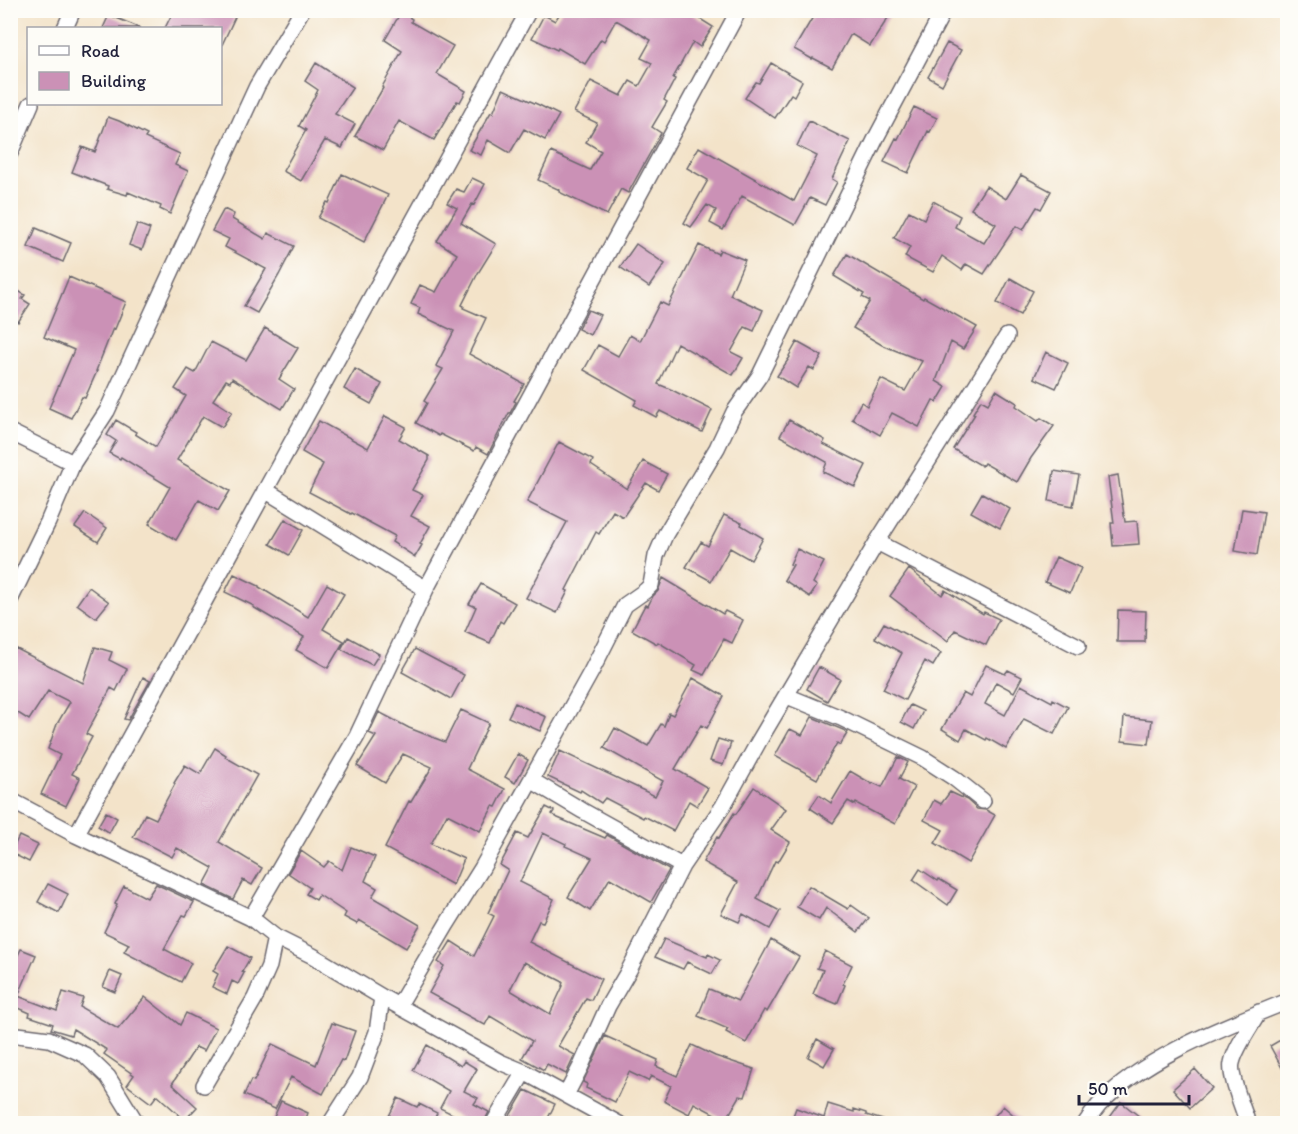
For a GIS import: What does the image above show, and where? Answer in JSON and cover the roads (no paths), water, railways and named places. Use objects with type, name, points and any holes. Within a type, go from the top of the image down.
[{"type":"street","points":[[66,27],[74,10]]},
{"type":"street","points":[[10,600],[48,522],[73,463],[107,411],[258,86],[302,10]]},
{"type":"street","points":[[76,835],[530,10]]},
{"type":"street","points":[[251,918],[357,736],[426,589],[739,10]]},
{"type":"street","points":[[399,1005],[482,868],[591,672],[625,605],[651,585],[656,556],[665,535],[717,448],[734,412],[760,375],[877,136],[944,10]]},
{"type":"street","points":[[10,153],[31,105]]},
{"type":"street","points":[[566,1095],[608,1006],[682,866],[723,806],[877,542],[1007,336]]},
{"type":"street","points":[[10,432],[73,463]]},
{"type":"street","points":[[265,490],[426,589]]},
{"type":"street","points":[[877,542],[1078,646]]},
{"type":"street","points":[[787,696],[841,718],[923,758],[954,778],[983,801]]},
{"type":"street","points":[[531,780],[682,866]]},
{"type":"street","points":[[10,800],[76,835],[251,918],[275,937],[314,956],[382,997],[619,1124]]},
{"type":"street","points":[[204,1085],[255,998],[269,966],[275,937]]},
{"type":"street","points":[[330,1124],[360,1077],[377,1032],[382,997]]},
{"type":"street","points":[[1084,1124],[1099,1105],[1147,1066],[1200,1038],[1287,1001]]},
{"type":"street","points":[[1246,1124],[1231,1064],[1259,1012]]},
{"type":"street","points":[[10,1034],[49,1039],[85,1055],[108,1077],[137,1124]]},
{"type":"street","points":[[493,1124],[524,1072]]}]
